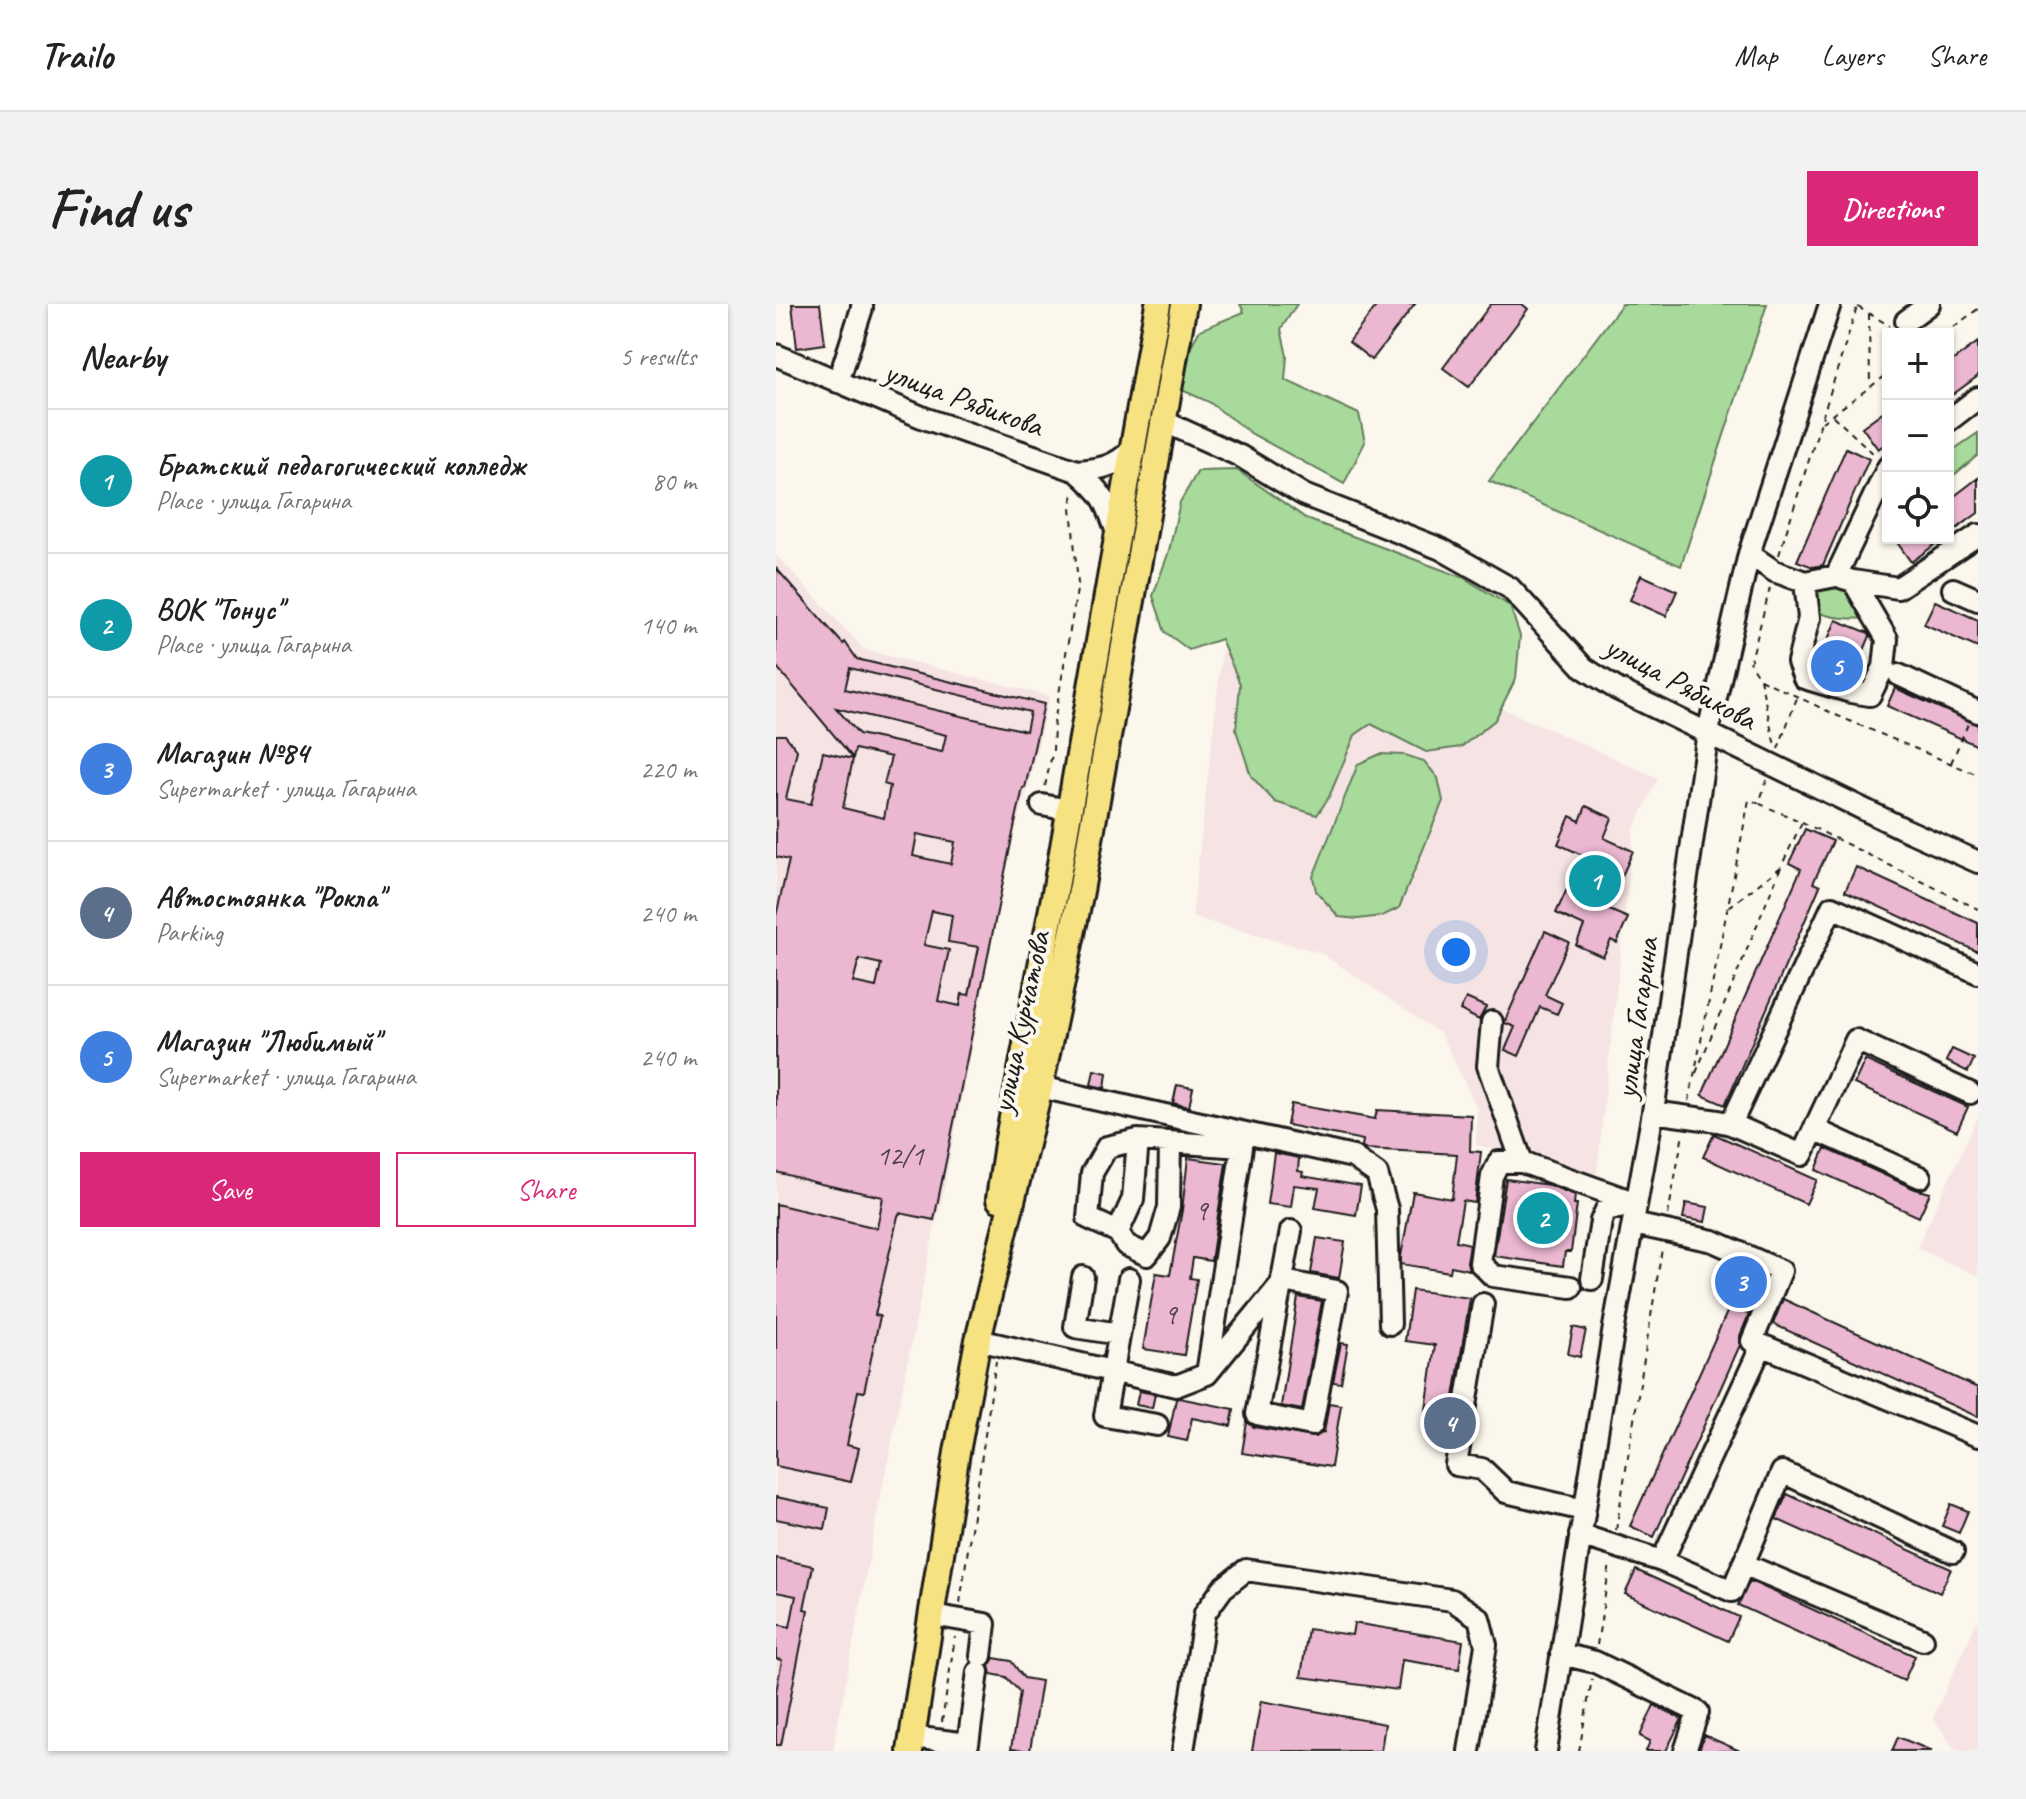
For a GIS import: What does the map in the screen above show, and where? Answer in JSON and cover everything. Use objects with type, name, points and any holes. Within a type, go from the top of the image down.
[{"type":"main road","points":[[988,1342],[1007,1144],[1056,887],[1158,304]]},
{"type":"main road","name":"улица Курчатова","points":[[911,1744],[957,1452],[988,1342],[1081,891],[1184,304]]},
{"type":"main road","points":[[1056,887],[1081,891]]},
{"type":"street","points":[[838,382],[862,304]]},
{"type":"street","name":"улица Гагарина","points":[[1546,1751],[1653,1112],[1708,732],[1749,554],[1830,304]]},
{"type":"street","points":[[1906,321],[1929,304]]},
{"type":"street","name":"улица Рябикова","points":[[776,355],[1076,479]]},
{"type":"street","points":[[1954,416],[1978,398]]},
{"type":"street","name":"улица Рябикова","points":[[1163,421],[1240,456],[1304,495],[1441,549],[1510,588],[1584,668],[1617,689],[1978,862]]},
{"type":"street","points":[[1076,479],[1120,461],[1132,450]]},
{"type":"street","points":[[1844,578],[1886,472]]},
{"type":"street","points":[[1076,479],[1097,488],[1108,505],[1117,533]]},
{"type":"street","points":[[1749,554],[1774,571],[1805,582],[1844,578],[1898,588],[1978,535]]},
{"type":"street","points":[[1805,582],[1809,618],[1798,662],[1804,678],[1870,695],[1884,667],[1887,639],[1844,578]]},
{"type":"street","points":[[1953,589],[1978,600]]},
{"type":"street","points":[[1899,675],[1976,711]]},
{"type":"street","points":[[1042,805],[1069,810]]},
{"type":"street","points":[[1731,1124],[1832,907],[1978,973]]},
{"type":"street","points":[[1492,1022],[1488,1066],[1522,1162]]},
{"type":"street","points":[[1653,1112],[1731,1124],[1802,1155],[1856,1040],[1970,1093]]},
{"type":"street","points":[[1040,1087],[1353,1157],[1377,1174],[1387,1209],[1390,1324]]},
{"type":"street","points":[[1814,1129],[1920,1177]]},
{"type":"street","points":[[1170,1142],[1169,1207],[1160,1238],[1147,1255],[1126,1245],[1118,1232],[1088,1218],[1092,1173],[1107,1147],[1138,1140],[1170,1142],[1242,1147],[1207,1374]]},
{"type":"street","points":[[1118,1232],[1133,1199],[1138,1140]]},
{"type":"street","points":[[1571,1287],[1493,1276],[1480,1263],[1492,1176],[1499,1162],[1522,1162],[1634,1213],[1665,1231],[1713,1241],[1781,1271],[1752,1341],[1978,1436]]},
{"type":"street","points":[[1592,1279],[1601,1221],[1606,1210],[1634,1213]]},
{"type":"street","points":[[1283,1281],[1337,1291],[1312,1425],[1257,1414],[1291,1231]]},
{"type":"street","points":[[1083,1277],[1075,1327],[1119,1334]]},
{"type":"street","points":[[1129,1279],[1105,1416],[1157,1425]]},
{"type":"street","points":[[988,1342],[1176,1386],[1207,1374],[1283,1281]]},
{"type":"street","points":[[1483,1304],[1456,1465],[1482,1469],[1506,1492],[1584,1510]]},
{"type":"street","points":[[1662,1561],[1762,1345]]},
{"type":"street","points":[[1580,1535],[1662,1561],[1732,1591],[1782,1472],[1953,1552]]},
{"type":"street","points":[[1743,1564],[1923,1640]]},
{"type":"street","points":[[1183,1751],[1205,1613],[1223,1588],[1246,1570],[1452,1600],[1479,1618],[1486,1645],[1469,1751]]},
{"type":"street","points":[[911,1744],[940,1740],[968,1744],[985,1624],[932,1615]]},
{"type":"street","points":[[1561,1654],[1595,1662],[1698,1712],[1685,1751]]},
{"type":"path","points":[[1797,696],[1777,753],[1760,679],[1750,664],[1774,571],[1857,305],[1891,326],[1906,321]]},
{"type":"path","points":[[1952,328],[1978,309]]},
{"type":"path","points":[[1869,314],[1870,387]]},
{"type":"path","points":[[1821,423],[1882,378]]},
{"type":"path","points":[[1832,415],[1866,446]]},
{"type":"path","points":[[1042,805],[1078,584],[1071,507],[1076,479]]},
{"type":"path","points":[[1760,679],[1838,716],[1978,775]]},
{"type":"path","points":[[1951,764],[1976,711]]},
{"type":"path","points":[[1759,803],[1773,763]]},
{"type":"path","points":[[1579,1751],[1665,1231],[1749,800],[1802,822],[1978,909]]},
{"type":"path","points":[[1694,1080],[1802,822]]},
{"type":"path","points":[[1728,908],[1781,867]]},
{"type":"path","points":[[940,1740],[958,1620],[988,1342]]},
{"type":"shaded area","points":[[776,555],[865,650],[1049,696],[1029,785],[1013,836],[833,1751],[776,1751]]},
{"type":"shaded area","points":[[1222,650],[1459,689],[1658,778],[1634,829],[1596,1181],[1532,1158],[1476,1145],[1477,1108],[1441,1034],[1321,953],[1192,917]]},
{"type":"shaded area","points":[[1978,1116],[1978,1276],[1917,1248]]},
{"type":"shaded area","points":[[1978,1619],[1978,1751],[1956,1751],[1933,1718]]},
{"type":"green space","points":[[1240,304],[1297,304],[1281,329],[1287,356],[1285,380],[1359,414],[1365,442],[1344,484],[1252,434],[1209,402],[1182,390],[1180,365],[1200,330],[1244,312]]},
{"type":"green space","points":[[1622,304],[1767,304],[1681,566],[1489,481]]},
{"type":"green space","points":[[1978,433],[1978,455],[1954,475],[1954,449]]},
{"type":"green space","points":[[1237,470],[1307,519],[1464,578],[1510,606],[1520,636],[1516,678],[1495,720],[1461,747],[1426,752],[1371,724],[1355,735],[1329,797],[1317,815],[1275,802],[1251,776],[1236,730],[1240,684],[1221,639],[1189,650],[1165,632],[1153,596],[1169,551],[1180,502],[1198,471]]},
{"type":"green space","points":[[1819,587],[1850,587],[1866,619],[1832,617],[1813,610],[1811,595]]},
{"type":"green space","points":[[1380,754],[1405,755],[1424,761],[1438,778],[1443,801],[1399,908],[1382,916],[1358,919],[1339,917],[1316,891],[1313,877],[1358,764]]},
{"type":"building","points":[[792,304],[820,304],[825,344],[797,348]]},
{"type":"building","points":[[1378,304],[1415,304],[1372,360],[1349,342]]},
{"type":"building","points":[[1491,304],[1522,304],[1528,309],[1469,387],[1443,368]]},
{"type":"building","points":[[1978,342],[1978,376],[1954,394],[1954,360]]},
{"type":"building","points":[[1882,412],[1882,446],[1878,449],[1862,427]]},
{"type":"building","points":[[1846,448],[1869,459],[1823,565],[1813,567],[1797,561]]},
{"type":"building","points":[[1978,478],[1978,513],[1954,531],[1954,496]]},
{"type":"building","points":[[1898,544],[1936,544],[1911,562]]},
{"type":"building","points":[[776,568],[857,659],[1044,704],[1014,828],[934,1220],[900,1213],[898,1216],[875,1315],[880,1316],[864,1392],[858,1391],[847,1445],[859,1448],[851,1482],[776,1466],[776,1204],[877,1228],[883,1197],[776,1172],[776,916],[789,860],[776,857],[776,735],[785,735],[797,750],[786,799],[811,804],[823,752],[853,759],[843,808],[884,818],[890,786],[884,784],[891,757],[855,749],[853,758],[776,666]],"holes":[[[850,668],[1030,712],[1026,731],[845,689]],[[836,708],[946,735],[942,752],[859,734]],[[917,834],[955,842],[951,864],[913,856]],[[932,911],[952,915],[948,942],[979,947],[969,995],[962,994],[960,1006],[938,1001],[949,950],[924,945]],[[859,959],[881,964],[876,987],[853,982]]]},
{"type":"building","points":[[1641,575],[1677,591],[1666,616],[1630,600]]},
{"type":"building","points":[[1935,601],[1978,620],[1978,648],[1924,624]]},
{"type":"building","points":[[1836,620],[1870,636],[1852,679],[1816,668]]},
{"type":"building","points":[[1895,688],[1978,725],[1978,746],[1887,706]]},
{"type":"building","points":[[1586,806],[1612,818],[1604,838],[1633,851],[1622,876],[1615,872],[1600,906],[1628,918],[1617,943],[1611,940],[1603,957],[1576,945],[1584,926],[1556,913],[1568,887],[1575,890],[1589,858],[1558,844],[1570,816],[1580,821]]},
{"type":"building","points":[[1805,829],[1833,841],[1813,883],[1820,886],[1725,1105],[1702,1095],[1801,869],[1789,863]]},
{"type":"building","points":[[1856,867],[1978,923],[1978,952],[1845,891]]},
{"type":"building","points":[[1545,931],[1569,942],[1545,995],[1562,1003],[1557,1014],[1540,1007],[1519,1056],[1505,1050],[1515,1027],[1505,1021]]},
{"type":"building","points":[[1466,998],[1486,1007],[1479,1020],[1460,1010]]},
{"type":"building","points":[[1952,1049],[1974,1059],[1968,1072],[1946,1061]]},
{"type":"building","points":[[1865,1060],[1968,1107],[1957,1131],[1854,1084]]},
{"type":"building","points":[[1094,1070],[1107,1073],[1105,1088],[1091,1085]]},
{"type":"building","points":[[1177,1085],[1193,1088],[1189,1107],[1173,1103]]},
{"type":"building","points":[[1291,1104],[1375,1119],[1377,1110],[1471,1115],[1470,1151],[1481,1152],[1475,1203],[1463,1201],[1456,1241],[1470,1244],[1469,1270],[1451,1266],[1450,1272],[1401,1264],[1413,1192],[1452,1199],[1457,1154],[1364,1149],[1363,1140],[1287,1125]]},
{"type":"building","points":[[1714,1134],[1817,1180],[1806,1204],[1703,1157]]},
{"type":"building","points":[[1825,1148],[1930,1193],[1919,1217],[1816,1170]]},
{"type":"building","points":[[1274,1153],[1299,1158],[1298,1171],[1303,1172],[1302,1176],[1361,1186],[1356,1215],[1315,1208],[1319,1188],[1294,1185],[1291,1207],[1267,1204]]},
{"type":"building","points":[[1188,1158],[1226,1163],[1211,1261],[1193,1258],[1190,1278],[1197,1279],[1184,1355],[1143,1349],[1156,1273],[1170,1275]]},
{"type":"building","points":[[1506,1179],[1549,1185],[1575,1195],[1574,1204],[1577,1204],[1571,1252],[1565,1252],[1563,1266],[1494,1256]]},
{"type":"building","points":[[1686,1203],[1708,1207],[1705,1222],[1683,1218]]},
{"type":"building","points":[[1317,1238],[1345,1242],[1339,1278],[1311,1273]]},
{"type":"building","points":[[1731,1263],[1761,1276],[1745,1313],[1749,1314],[1740,1336],[1740,1345],[1654,1537],[1630,1526],[1733,1299],[1718,1293]]},
{"type":"building","points":[[1412,1290],[1470,1298],[1449,1428],[1424,1425],[1435,1345],[1405,1341]]},
{"type":"building","points":[[1298,1297],[1322,1301],[1302,1410],[1281,1406]]},
{"type":"building","points":[[1783,1299],[1978,1388],[1978,1417],[1773,1324]]},
{"type":"building","points":[[1573,1327],[1586,1330],[1580,1357],[1568,1354]]},
{"type":"building","points":[[1341,1343],[1348,1344],[1341,1383],[1333,1382]]},
{"type":"building","points":[[1139,1391],[1155,1394],[1152,1408],[1136,1405]]},
{"type":"building","points":[[1176,1399],[1234,1409],[1231,1426],[1192,1418],[1187,1441],[1168,1437]]},
{"type":"building","points":[[1329,1403],[1341,1405],[1331,1467],[1242,1453],[1247,1422],[1254,1427],[1315,1437],[1324,1432]]},
{"type":"building","points":[[1787,1494],[1951,1569],[1940,1593],[1776,1519]]},
{"type":"building","points":[[776,1497],[829,1508],[825,1529],[776,1519]]},
{"type":"building","points":[[1951,1504],[1968,1511],[1959,1533],[1942,1526]]},
{"type":"building","points":[[776,1558],[813,1566],[804,1609],[808,1610],[781,1745],[776,1745],[776,1692],[782,1660],[776,1659],[776,1624],[790,1627],[796,1596],[776,1592]]},
{"type":"building","points":[[1636,1570],[1739,1617],[1728,1641],[1625,1594]]},
{"type":"building","points":[[1750,1581],[1915,1656],[1904,1681],[1738,1605]]},
{"type":"building","points":[[1354,1623],[1463,1641],[1459,1669],[1402,1660],[1398,1690],[1301,1677],[1308,1629],[1352,1635]]},
{"type":"building","points":[[994,1658],[1011,1661],[1024,1678],[1041,1681],[1030,1751],[1011,1749],[1020,1692],[1006,1677],[991,1674],[989,1666]]},
{"type":"building","points":[[1261,1701],[1385,1724],[1381,1751],[1252,1751]]},
{"type":"building","points":[[1654,1705],[1682,1719],[1666,1751],[1646,1751],[1650,1741],[1640,1736]]},
{"type":"building","points":[[1704,1735],[1740,1751],[1699,1751]]},
{"type":"building","points":[[1898,1737],[1932,1751],[1892,1751]]},
{"type":"place","name":"Магазин \"Любимый\"","points":[[1837,666]]},
{"type":"place","name":"Братский педагогический колледж","points":[[1595,881]]},
{"type":"place","name":"ВОК \"Тонус\"","points":[[1543,1218]]},
{"type":"place","name":"Магазин №84","points":[[1741,1282]]},
{"type":"place","name":"Автостоянка \"Рокла\"","points":[[1450,1423]]}]
